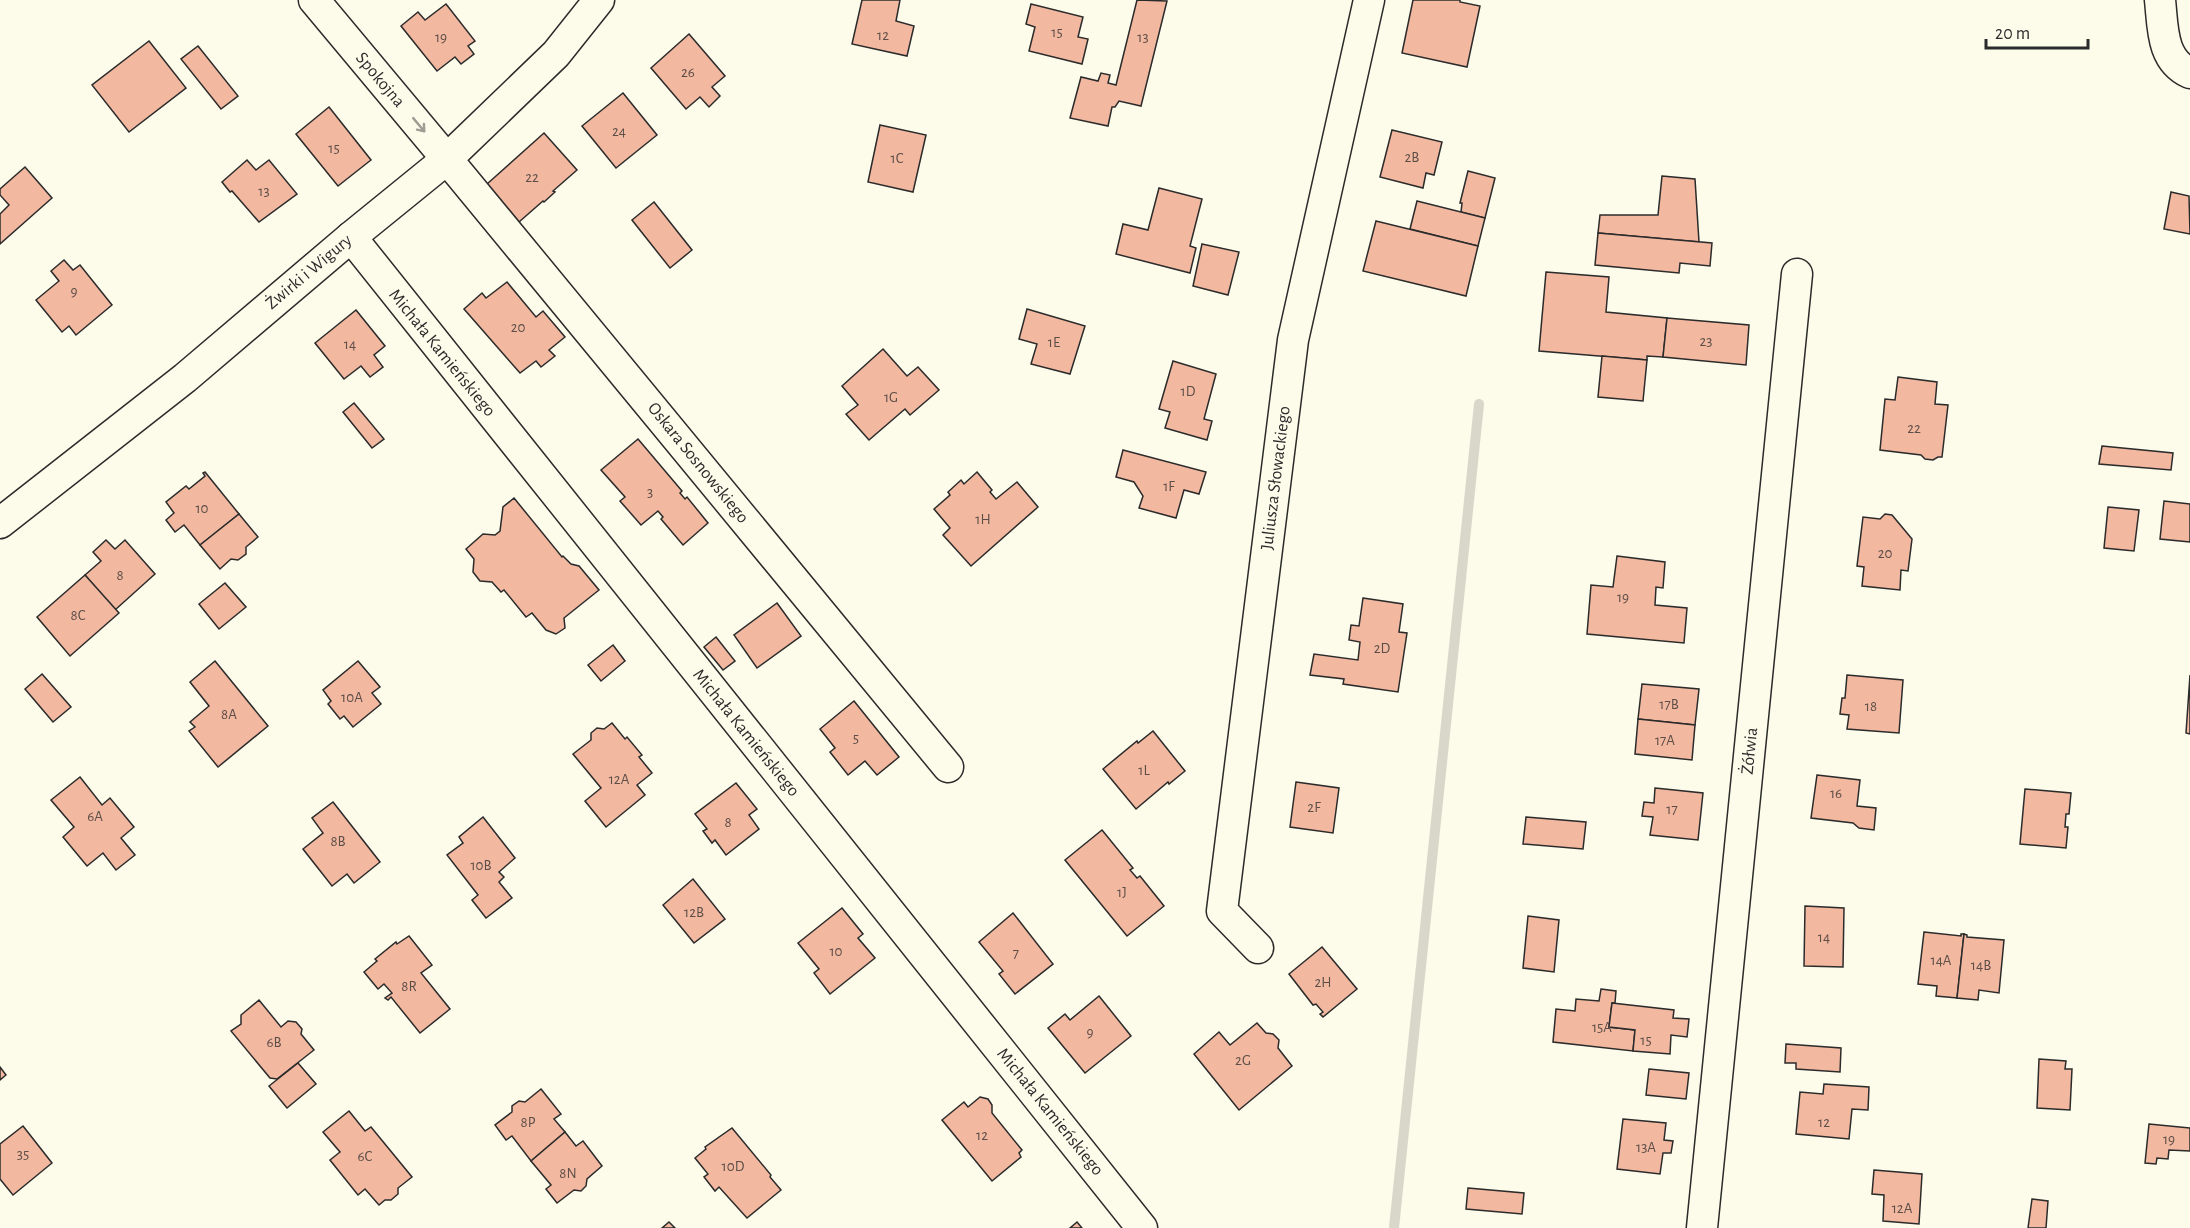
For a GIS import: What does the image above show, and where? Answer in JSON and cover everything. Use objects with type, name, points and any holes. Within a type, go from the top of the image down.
[{"type":"street","name":"Spokojna","points":[[314,0],[447,159]]},
{"type":"street","name":"Żwirki i Wigury","points":[[0,523],[185,378],[447,159],[556,54],[599,0]]},
{"type":"street","name":"Juliusza Słowackiego","points":[[1258,948],[1222,911],[1293,340],[1369,0]]},
{"type":"street","points":[[2160,0],[2164,39],[2169,56],[2190,73]]},
{"type":"street","name":"Oskara Sosnowskiego","points":[[447,159],[948,767]]},
{"type":"street","name":"Michała Kamieńskiego","points":[[351,237],[1142,1228]]},
{"type":"street","name":"Żółwia","points":[[1702,1228],[1797,273]]},
{"type":"building","points":[[862,0],[900,0],[896,21],[914,26],[907,56],[852,44]]},
{"type":"building","points":[[1137,0],[1167,1],[1141,106],[1119,101],[1115,107],[1112,107],[1108,126],[1070,118],[1081,77],[1098,81],[1101,73],[1110,75],[1108,83],[1116,85]]},
{"type":"building","points":[[1413,0],[1460,0],[1460,2],[1480,6],[1467,67],[1402,53]]},
{"type":"building","points":[[446,4],[475,41],[468,46],[474,54],[461,64],[455,57],[437,71],[401,26],[418,12],[425,20]]},
{"type":"building","points":[[1031,4],[1083,17],[1078,37],[1088,39],[1082,64],[1029,51],[1035,27],[1026,24]]},
{"type":"building","points":[[689,34],[725,76],[712,87],[720,96],[709,107],[700,97],[686,109],[651,68]]},
{"type":"building","points":[[149,41],[186,88],[129,132],[92,85]]},
{"type":"building","points":[[198,46],[238,96],[221,109],[181,59]]},
{"type":"building","points":[[623,93],[657,135],[616,168],[582,126]]},
{"type":"building","points":[[329,107],[371,160],[338,186],[296,134]]},
{"type":"building","points":[[880,125],[926,135],[913,192],[868,182]]},
{"type":"building","points":[[1392,130],[1442,142],[1434,175],[1426,173],[1423,188],[1380,177]]},
{"type":"building","points":[[544,133],[577,170],[519,222],[487,184]]},
{"type":"building","points":[[247,160],[256,170],[269,160],[297,194],[259,222],[222,182]]},
{"type":"building","points":[[25,167],[52,198],[0,244],[0,214],[9,205],[0,195],[0,189]]},
{"type":"building","points":[[1468,171],[1495,178],[1485,218],[1461,212],[1462,203],[1460,203]]},
{"type":"building","points":[[1662,176],[1695,179],[1699,242],[1598,233],[1600,215],[1658,215]]},
{"type":"building","points":[[1159,188],[1202,199],[1190,246],[1196,248],[1190,273],[1116,254],[1123,224],[1148,230]]},
{"type":"building","points":[[2171,192],[2189,196],[2190,234],[2164,229]]},
{"type":"building","points":[[1417,201],[1485,218],[1478,246],[1410,229]]},
{"type":"building","points":[[654,202],[692,250],[670,268],[632,220]]},
{"type":"building","points":[[1376,221],[1478,246],[1466,296],[1363,271]]},
{"type":"building","points":[[1598,233],[1712,243],[1710,266],[1680,263],[1679,273],[1595,265]]},
{"type":"building","points":[[1202,244],[1239,252],[1228,295],[1193,286]]},
{"type":"building","points":[[64,260],[73,270],[80,265],[112,305],[76,335],[69,326],[62,332],[36,300],[59,281],[51,271]]},
{"type":"building","points":[[1546,272],[1609,277],[1606,312],[1667,318],[1663,357],[1647,356],[1647,360],[1539,351]]},
{"type":"building","points":[[507,282],[536,317],[543,311],[565,337],[549,350],[555,356],[541,367],[536,361],[520,373],[464,309],[482,293],[486,298]]},
{"type":"building","points":[[1027,309],[1085,326],[1070,374],[1031,364],[1037,344],[1019,339]]},
{"type":"building","points":[[356,310],[385,346],[374,355],[383,367],[370,377],[361,366],[344,379],[315,343]]},
{"type":"building","points":[[1667,318],[1749,325],[1746,365],[1663,357]]},
{"type":"building","points":[[883,349],[907,376],[918,367],[939,390],[910,415],[905,409],[869,440],[846,414],[858,405],[842,386]]},
{"type":"building","points":[[1602,356],[1647,360],[1643,401],[1598,397]]},
{"type":"building","points":[[1173,361],[1216,374],[1204,419],[1212,421],[1207,440],[1165,428],[1170,412],[1159,409]]},
{"type":"building","points":[[1898,377],[1937,382],[1935,404],[1948,405],[1942,457],[1933,460],[1925,459],[1921,455],[1880,450],[1885,399],[1895,400]]},
{"type":"building","points":[[354,403],[384,439],[372,448],[343,412]]},
{"type":"building","points":[[638,439],[682,491],[680,493],[685,499],[687,497],[708,523],[683,545],[661,519],[663,517],[658,511],[641,525],[620,501],[625,497],[601,470]]},
{"type":"building","points":[[2102,446],[2173,453],[2171,470],[2099,464]]},
{"type":"building","points":[[1123,450],[1206,472],[1199,494],[1184,490],[1176,518],[1139,508],[1143,496],[1134,482],[1116,477]]},
{"type":"building","points":[[205,472],[239,514],[200,545],[184,525],[175,532],[166,520],[174,513],[166,502],[186,486],[189,489],[205,476],[203,473]]},
{"type":"building","points":[[977,472],[992,490],[990,492],[996,499],[1017,482],[1038,507],[971,566],[943,535],[950,528],[934,509],[950,495],[948,492],[961,480],[964,484]]},
{"type":"building","points":[[514,498],[562,557],[571,564],[579,566],[599,590],[564,618],[565,628],[556,634],[546,630],[532,613],[526,617],[504,590],[501,592],[492,582],[480,581],[473,572],[474,559],[466,549],[483,534],[495,535],[500,531],[503,507]]},
{"type":"building","points":[[2164,501],[2190,504],[2190,542],[2160,539]]},
{"type":"building","points":[[2108,507],[2139,510],[2134,551],[2104,548]]},
{"type":"building","points":[[239,514],[258,537],[246,547],[246,554],[238,560],[231,559],[220,569],[200,545]]},
{"type":"building","points":[[1885,514],[1892,515],[1912,539],[1908,571],[1901,570],[1900,590],[1862,586],[1864,567],[1857,566],[1863,517],[1880,519]]},
{"type":"building","points":[[106,540],[115,549],[125,540],[155,574],[115,610],[85,575],[101,561],[93,552]]},
{"type":"building","points":[[1617,556],[1665,562],[1663,588],[1656,587],[1655,605],[1687,608],[1684,643],[1587,634],[1591,585],[1613,587]]},
{"type":"building","points":[[85,575],[119,613],[70,656],[37,617]]},
{"type":"building","points":[[225,583],[246,607],[219,629],[199,604]]},
{"type":"building","points":[[1363,598],[1403,604],[1399,632],[1407,633],[1398,692],[1343,684],[1344,679],[1310,675],[1314,654],[1358,660],[1360,642],[1349,640],[1351,625],[1359,626]]},
{"type":"building","points":[[777,603],[801,636],[757,668],[734,635]]},
{"type":"building","points":[[716,637],[735,661],[723,670],[704,647]]},
{"type":"building","points":[[613,645],[625,661],[601,681],[588,665]]},
{"type":"building","points":[[215,661],[268,726],[218,767],[189,731],[195,727],[190,722],[209,706],[190,682]]},
{"type":"building","points":[[358,661],[380,687],[372,693],[381,704],[353,727],[344,716],[340,719],[328,704],[331,701],[323,690]]},
{"type":"building","points":[[42,674],[71,707],[53,722],[25,689]]},
{"type":"building","points":[[1847,675],[1903,680],[1899,733],[1847,729],[1849,715],[1840,714],[1842,698],[1845,698]]},
{"type":"building","points":[[2190,675],[2190,734],[2186,733]]},
{"type":"building","points":[[1642,684],[1699,689],[1695,725],[1638,719]]},
{"type":"building","points":[[854,701],[899,757],[877,775],[865,761],[848,775],[830,752],[835,748],[820,729]]},
{"type":"building","points":[[1638,719],[1695,725],[1692,760],[1635,754]]},
{"type":"building","points":[[612,723],[642,755],[639,757],[652,773],[637,785],[645,795],[606,827],[585,801],[601,788],[573,754],[591,740],[591,733],[597,728],[604,729]]},
{"type":"building","points":[[1153,731],[1185,771],[1136,809],[1103,769]]},
{"type":"building","points":[[1817,775],[1860,780],[1857,806],[1876,808],[1874,830],[1859,828],[1853,823],[1811,818]]},
{"type":"building","points":[[80,777],[102,805],[110,798],[134,827],[121,838],[135,855],[116,870],[103,853],[87,866],[63,837],[74,827],[51,800]]},
{"type":"building","points":[[1296,782],[1339,788],[1333,833],[1290,827]]},
{"type":"building","points":[[736,783],[757,809],[749,815],[759,829],[726,855],[715,840],[712,843],[703,831],[707,829],[695,814]]},
{"type":"building","points":[[1655,788],[1703,793],[1698,840],[1650,835],[1653,817],[1642,816],[1644,802],[1654,803]]},
{"type":"building","points":[[2025,789],[2071,793],[2069,814],[2066,814],[2065,827],[2068,827],[2066,848],[2020,844]]},
{"type":"building","points":[[333,802],[380,862],[354,883],[347,874],[332,886],[303,849],[323,833],[312,818]]},
{"type":"building","points":[[483,817],[515,858],[499,872],[504,877],[499,882],[512,898],[486,918],[472,900],[478,895],[447,855],[463,843],[459,837]]},
{"type":"building","points":[[1526,817],[1586,822],[1583,849],[1523,844]]},
{"type":"building","points":[[1102,830],[1133,868],[1130,870],[1137,878],[1140,876],[1164,906],[1127,936],[1065,860]]},
{"type":"building","points":[[693,879],[725,919],[694,943],[663,905]]},
{"type":"building","points":[[1805,906],[1844,908],[1843,967],[1804,966]]},
{"type":"building","points":[[842,908],[863,934],[858,938],[875,958],[830,994],[814,973],[819,969],[798,943]]},
{"type":"building","points":[[1013,913],[1053,964],[1015,994],[999,974],[1003,971],[979,942]]},
{"type":"building","points":[[1528,916],[1559,920],[1554,972],[1523,968]]},
{"type":"building","points":[[1924,932],[1961,936],[1964,934],[1957,998],[1936,996],[1937,986],[1918,984]]},
{"type":"building","points":[[1964,934],[1967,937],[2004,940],[1999,993],[1979,990],[1978,1000],[1957,998]]},
{"type":"building","points":[[409,936],[432,965],[421,973],[450,1009],[420,1033],[391,997],[388,1000],[385,998],[392,993],[384,984],[378,989],[364,972],[377,961],[375,959],[396,942],[397,944]]},
{"type":"building","points":[[1322,947],[1357,989],[1323,1017],[1320,1014],[1323,1012],[1316,1004],[1313,1005],[1289,974]]},
{"type":"building","points":[[1601,989],[1616,991],[1609,1027],[1635,1030],[1633,1051],[1553,1042],[1556,1009],[1575,1011],[1576,999],[1599,1001]]},
{"type":"building","points":[[1099,996],[1131,1036],[1085,1073],[1048,1028],[1065,1014],[1070,1020]]},
{"type":"building","points":[[259,1000],[281,1027],[288,1021],[296,1022],[302,1029],[301,1034],[314,1050],[277,1079],[270,1078],[231,1031],[241,1024],[241,1015]]},
{"type":"building","points":[[1612,1003],[1674,1010],[1673,1018],[1689,1019],[1687,1037],[1671,1035],[1670,1054],[1633,1051],[1635,1030],[1609,1027]]},
{"type":"building","points":[[1257,1023],[1266,1033],[1273,1034],[1279,1040],[1278,1048],[1292,1066],[1239,1110],[1194,1054],[1219,1032],[1230,1045]]},
{"type":"building","points":[[1786,1044],[1841,1048],[1840,1072],[1796,1069],[1796,1063],[1785,1063]]},
{"type":"building","points":[[2039,1059],[2066,1061],[2065,1069],[2072,1069],[2070,1110],[2037,1108]]},
{"type":"building","points":[[298,1063],[316,1084],[287,1108],[269,1086]]},
{"type":"building","points":[[0,1067],[6,1075],[0,1080]]},
{"type":"building","points":[[1649,1069],[1689,1073],[1686,1099],[1646,1095]]},
{"type":"building","points":[[1824,1084],[1869,1087],[1868,1110],[1852,1109],[1849,1139],[1796,1134],[1800,1092],[1823,1094]]},
{"type":"building","points":[[541,1089],[561,1114],[554,1119],[565,1132],[531,1161],[512,1136],[506,1140],[495,1125],[512,1112],[512,1106],[519,1101],[525,1102]]},
{"type":"building","points":[[980,1097],[988,1099],[992,1105],[992,1113],[1022,1150],[1019,1153],[1021,1157],[992,1181],[942,1120],[964,1102],[968,1107]]},
{"type":"building","points":[[349,1111],[365,1131],[371,1127],[412,1177],[398,1188],[398,1194],[391,1200],[385,1200],[379,1205],[365,1189],[358,1195],[330,1160],[340,1152],[323,1132]]},
{"type":"building","points":[[1623,1119],[1666,1123],[1664,1140],[1673,1141],[1671,1153],[1663,1153],[1660,1174],[1617,1169]]},
{"type":"building","points":[[2149,1124],[2190,1128],[2190,1151],[2169,1150],[2168,1159],[2157,1158],[2156,1164],[2145,1163]]},
{"type":"building","points":[[23,1126],[52,1163],[13,1195],[0,1179],[0,1144]]},
{"type":"building","points":[[732,1128],[781,1190],[747,1218],[719,1187],[715,1191],[704,1177],[708,1174],[695,1158],[706,1149],[705,1147]]},
{"type":"building","points":[[565,1132],[576,1146],[583,1141],[602,1166],[587,1179],[586,1186],[581,1191],[574,1190],[557,1203],[546,1189],[551,1185],[531,1161]]},
{"type":"building","points":[[1874,1170],[1922,1174],[1919,1224],[1883,1221],[1884,1195],[1872,1194]]},
{"type":"building","points":[[1468,1188],[1524,1193],[1522,1214],[1466,1209]]},
{"type":"building","points":[[2032,1199],[2048,1201],[2046,1228],[2028,1228]]},
{"type":"building","points":[[669,1222],[675,1228],[662,1228]]},
{"type":"building","points":[[1077,1222],[1082,1228],[1070,1228]]},
{"type":"waterway","points":[[1394,1228],[1479,404]]}]
